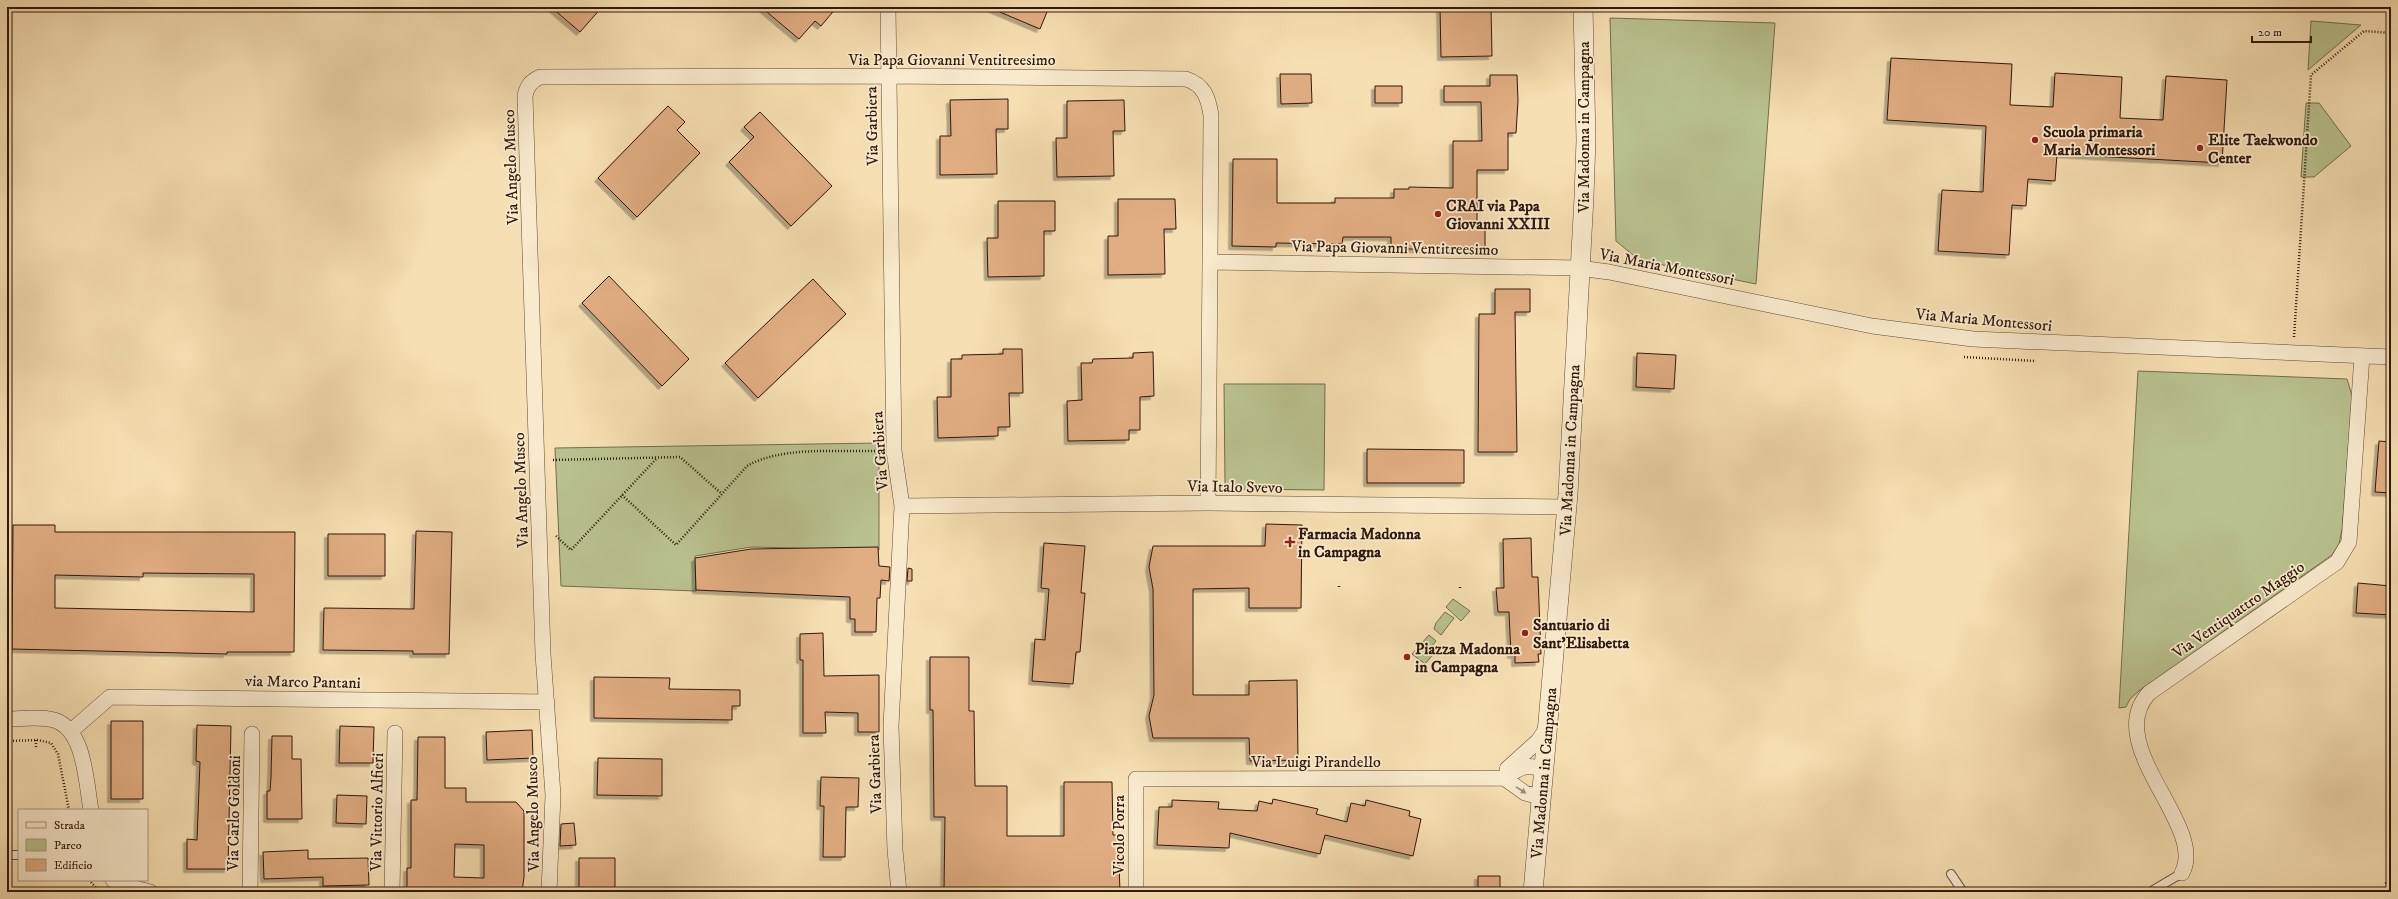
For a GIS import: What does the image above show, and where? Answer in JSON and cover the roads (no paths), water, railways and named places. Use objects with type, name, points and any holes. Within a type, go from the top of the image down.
[{"type":"street","name":"Via Garbiera","points":[[888,7],[894,451],[902,506],[891,726],[895,850],[899,892]]},
{"type":"street","name":"Via Madonna in Campagna","points":[[1533,892],[1540,797],[1567,507],[1586,140],[1583,7]]},
{"type":"street","name":"Via Papa Giovanni Ventitreesimo","points":[[527,88],[533,80],[540,77],[888,76],[1178,79],[1195,82],[1202,88],[1207,96],[1211,115],[1208,504]]},
{"type":"street","name":"Via Angelo Musco","points":[[527,88],[525,96],[539,530],[546,702],[553,795],[550,892]]},
{"type":"street","name":"Via Papa Giovanni Ventitreesimo","points":[[1210,262],[1579,268]]},
{"type":"street","name":"Via Maria Montessori","points":[[1579,268],[1609,272],[1872,326],[1973,339],[2391,357]]},
{"type":"street","name":"Via Ventiquattro Maggio","points":[[2182,874],[2187,866],[2185,844],[2138,740],[2136,716],[2141,701],[2149,693],[2338,562],[2344,553],[2349,542],[2362,356]]},
{"type":"street","name":"Via Italo Svevo","points":[[902,506],[1208,504],[1567,507]]},
{"type":"street","name":"via Marco Pantani","points":[[71,731],[110,697],[546,702]]},
{"type":"street","points":[[7,719],[54,720],[71,731],[80,750],[91,809]]},
{"type":"street","points":[[1500,779],[1528,751],[1547,728]]},
{"type":"street","name":"Via Vittorio Alfieri","points":[[392,892],[395,733]]},
{"type":"street","name":"Via Carlo Goldoni","points":[[250,892],[252,734]]},
{"type":"street","points":[[1500,779],[1524,766],[1531,765],[1543,770]]},
{"type":"street","name":"Via Luigi Pirandello","points":[[1136,779],[1500,779]]},
{"type":"street","name":"Vicolo Porra","points":[[1136,779],[1136,892]]},
{"type":"street","points":[[1500,779],[1525,793],[1540,797]]},
{"type":"street","points":[[114,881],[119,884],[150,892]]},
{"type":"lane","points":[[7,855],[18,855]]},
{"type":"lane","points":[[1951,874],[1963,892]]},
{"type":"lane","points":[[2150,892],[2182,874]]},
{"type":"railway","points":[[2374,892],[2391,880]]},
{"type":"place","name":"Scuola primaria Maria Montessori","points":[[2035,140]]},
{"type":"place","name":"Elite Taekwondo Center","points":[[2200,148]]},
{"type":"place","name":"CRAI via Papa Giovanni XXIII","points":[[1438,214]]},
{"type":"place","name":"Farmacia Madonna in Campagna","points":[[1290,542]]},
{"type":"place","name":"Santuario di Sant'Elisabetta","points":[[1525,633]]},
{"type":"place","name":"Piazza Madonna in Campagna","points":[[1407,657]]}]
